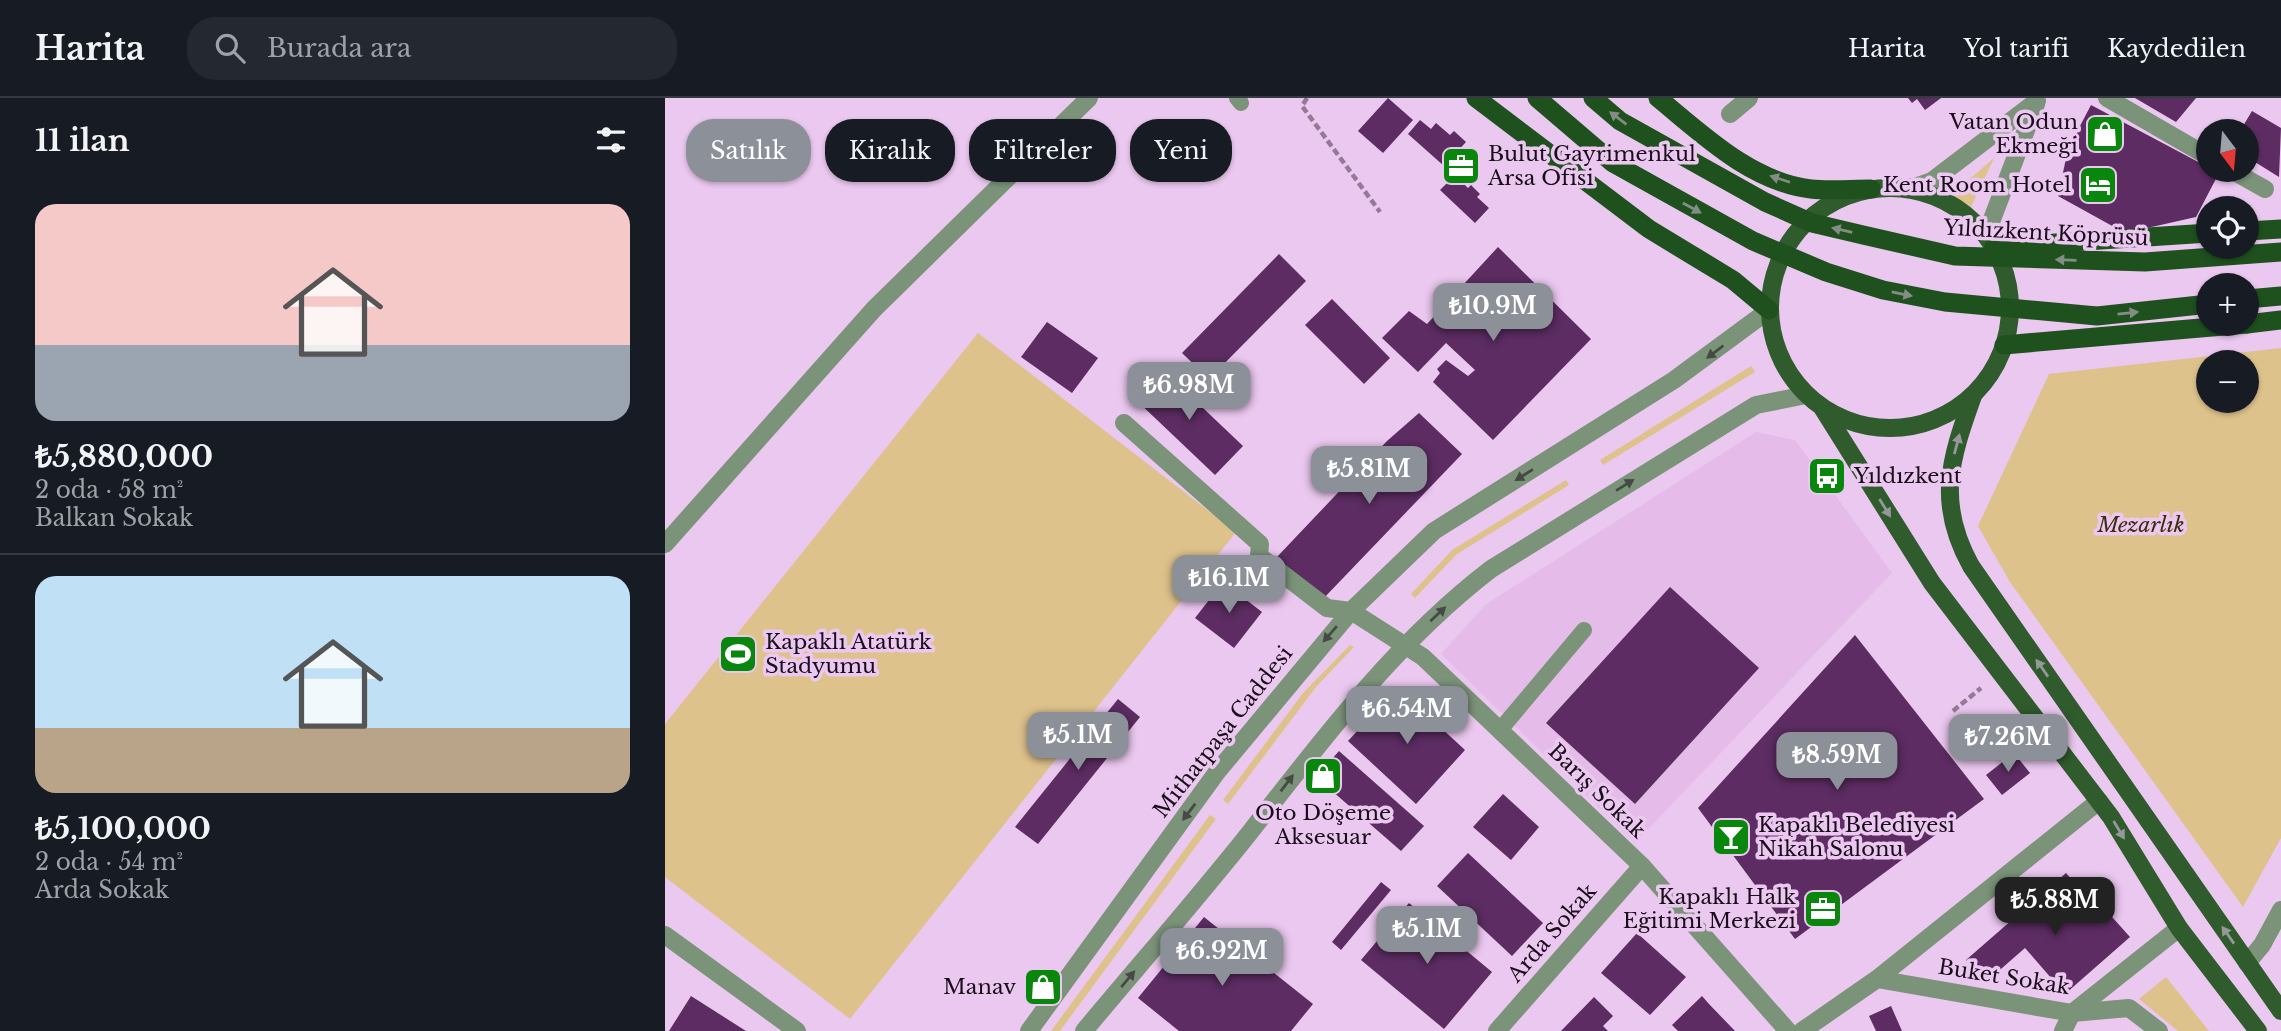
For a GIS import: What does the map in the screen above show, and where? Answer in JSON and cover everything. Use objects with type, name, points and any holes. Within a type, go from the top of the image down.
[{"type":"highway","points":[[1476,98],[1649,229],[1733,280],[1769,310]]},
{"type":"highway","points":[[1538,98],[1613,163],[1718,222],[1753,241],[1826,272],[1883,290],[1945,302],[2097,316],[2196,305]]},
{"type":"highway","name":"Yıldızkent Köprüsü","points":[[1593,98],[1620,121],[1765,202],[1812,223],[1955,256],[2145,262],[2281,252]]},
{"type":"highway","points":[[1658,98],[1731,157],[1772,177],[1809,189],[1881,188]]},
{"type":"highway","points":[[2259,230],[2281,229]]},
{"type":"highway","points":[[1990,241],[2196,233]]},
{"type":"highway","points":[[2259,298],[2281,296]]},
{"type":"highway","points":[[2259,323],[2281,320]]},
{"type":"highway","points":[[2004,345],[2196,328]]},
{"type":"main road","points":[[1881,188],[1917,191],[1942,200],[1972,219],[1990,241],[2010,295],[2004,345],[1986,379],[1974,394],[1940,417],[1901,428],[1860,425],[1823,409],[1806,395],[1779,356],[1769,310],[1776,268],[1797,230],[1831,203],[1881,188]]},
{"type":"main road","points":[[1974,394],[1949,476],[1951,519],[1957,542],[1971,566],[2281,1011]]},
{"type":"main road","points":[[1823,409],[1932,583],[2099,801],[2179,928],[2258,1031]]},
{"type":"street","points":[[665,544],[874,309],[1089,98]]},
{"type":"street","points":[[1730,114],[1749,98]]},
{"type":"street","points":[[2106,98],[2196,150]]},
{"type":"street","points":[[1881,188],[1915,187],[1932,181],[2038,99]]},
{"type":"street","points":[[1990,241],[2038,99]]},
{"type":"street","points":[[2252,182],[2265,189]]},
{"type":"street","name":"Mithatpaşa Caddesi","points":[[1029,1031],[1217,772],[1351,611],[1434,531],[1675,380],[1769,310]]},
{"type":"street","points":[[1084,1031],[1250,832],[1308,754],[1404,646],[1491,569],[1756,405],[1806,395]]},
{"type":"street","name":"Barış Sokak","points":[[1124,424],[1260,544],[1259,556],[1327,608],[1351,611],[1423,657],[1642,866],[1788,1031]]},
{"type":"street","points":[[1802,1031],[1877,979],[2099,801]]},
{"type":"street","name":"Arda Sokak","points":[[1497,1031],[1642,866]]},
{"type":"street","points":[[2247,963],[2262,945],[2281,910]]},
{"type":"street","points":[[2063,1031],[2071,1013],[2179,928]]},
{"type":"street","points":[[665,935],[797,1031]]},
{"type":"street","name":"Buket Sokak","points":[[1877,979],[2071,1013],[2129,1008],[2159,1031]]},
{"type":"lane","points":[[1500,730],[1584,630]]},
{"type":"path","points":[[1307,98],[1301,106],[1380,212]]},
{"type":"path","points":[[1953,711],[1981,688]]},
{"type":"shaded area","points":[[1756,432],[1795,440],[1892,573],[1635,843],[1441,654],[1485,605]]},
{"type":"green space","points":[[1994,158],[1971,207],[1950,196]]},
{"type":"green space","points":[[978,333],[1236,532],[850,1019],[665,877],[665,724]]},
{"type":"green space","name":"Mezarlık","points":[[2281,348],[2281,838],[2243,907],[2010,582],[1978,526],[2049,374],[2196,358],[2196,413],[2259,413],[2259,350]]},
{"type":"green space","points":[[1751,366],[1755,372],[1603,465],[1600,460]]},
{"type":"green space","points":[[1566,480],[1569,485],[1457,554],[1415,598],[1411,594],[1452,550]]},
{"type":"green space","points":[[1350,645],[1354,647],[1316,687],[1228,804],[1223,800],[1303,693]]},
{"type":"green space","points":[[1210,815],[1216,819],[1060,1031],[1051,1031]]},
{"type":"green space","points":[[2166,977],[2209,1031],[2178,1031],[2139,999]]},
{"type":"building","points":[[1388,98],[1413,120],[1383,153],[1358,131]]},
{"type":"building","points":[[1908,98],[1941,98],[1925,110],[1917,99],[1912,103]]},
{"type":"building","points":[[2135,98],[2196,98],[2176,122]]},
{"type":"building","points":[[2091,105],[2196,161],[2196,182],[2214,182],[2207,196],[2196,196],[2196,217],[2125,233],[2058,196],[2068,149]]},
{"type":"building","points":[[2252,111],[2281,128],[2279,177],[2259,164],[2259,119],[2247,119]]},
{"type":"building","points":[[1420,120],[1431,129],[1436,123],[1450,135],[1454,131],[1466,142],[1444,166],[1408,134]]},
{"type":"building","points":[[1455,175],[1468,188],[1471,185],[1480,194],[1477,197],[1489,208],[1475,223],[1440,190]]},
{"type":"building","points":[[1498,247],[1591,339],[1493,440],[1433,382],[1440,373],[1437,369],[1446,360],[1468,376],[1475,370],[1446,343],[1418,372],[1382,338],[1409,311],[1427,324]]},
{"type":"building","points":[[1279,254],[1306,281],[1209,379],[1182,353]]},
{"type":"building","points":[[1332,299],[1390,358],[1364,384],[1305,325]]},
{"type":"building","points":[[1047,322],[1098,358],[1072,393],[1021,357]]},
{"type":"building","points":[[1163,370],[1243,446],[1215,475],[1135,399]]},
{"type":"building","points":[[1419,413],[1462,454],[1322,600],[1276,558],[1387,441]]},
{"type":"building","points":[[1223,582],[1262,612],[1234,648],[1195,618]]},
{"type":"building","points":[[1670,587],[1759,668],[1635,804],[1546,723]]},
{"type":"building","points":[[1855,635],[1984,799],[1795,939],[1698,808]]},
{"type":"building","points":[[1394,691],[1408,704],[1412,701],[1465,750],[1416,804],[1348,741]]},
{"type":"building","points":[[1118,699],[1140,717],[1038,844],[1015,827]]},
{"type":"building","points":[[1339,751],[1424,826],[1401,851],[1316,777]]},
{"type":"building","points":[[2014,753],[2030,773],[2002,795],[1986,775]]},
{"type":"building","points":[[1503,794],[1539,827],[1511,860],[1473,827]]},
{"type":"building","points":[[1468,853],[1543,923],[1512,956],[1437,886]]},
{"type":"building","points":[[2066,873],[2100,912],[2104,908],[2130,937],[2065,994],[2025,948],[1986,982],[1966,960]]},
{"type":"building","points":[[1381,882],[1391,890],[1341,950],[1332,942]]},
{"type":"building","points":[[1409,903],[1492,972],[1444,1029],[1361,960]]},
{"type":"building","points":[[1204,917],[1313,1004],[1291,1031],[1179,1031],[1138,998]]},
{"type":"building","points":[[1637,933],[1686,977],[1650,1015],[1601,973]]},
{"type":"building","points":[[691,996],[746,1031],[669,1031]]},
{"type":"building","points":[[1702,996],[1735,1031],[1678,1031],[1672,1025]]},
{"type":"building","points":[[1594,997],[1613,1016],[1603,1026],[1608,1031],[1561,1031]]},
{"type":"building","points":[[1891,1006],[1902,1031],[1876,1031],[1869,1016]]},
{"type":"place","name":"Vatan Odun Ekmeği","points":[[2105,134]]},
{"type":"place","name":"Bulut Gayrimenkul Arsa Ofisi","points":[[1461,166]]},
{"type":"place","name":"Kent Room Hotel","points":[[2098,185]]},
{"type":"place","name":"Yıldızkent","points":[[1827,476]]},
{"type":"place","name":"Kapaklı Atatürk Stadyumu","points":[[738,654]]},
{"type":"place","name":"Oto Döşeme Aksesuar","points":[[1323,776]]},
{"type":"place","name":"Kapaklı Belediyesi Nikah Salonu","points":[[1731,837]]},
{"type":"place","name":"Kapaklı Halk Eğitimi Merkezi","points":[[1823,909]]},
{"type":"place","name":"Manav","points":[[1043,987]]}]
